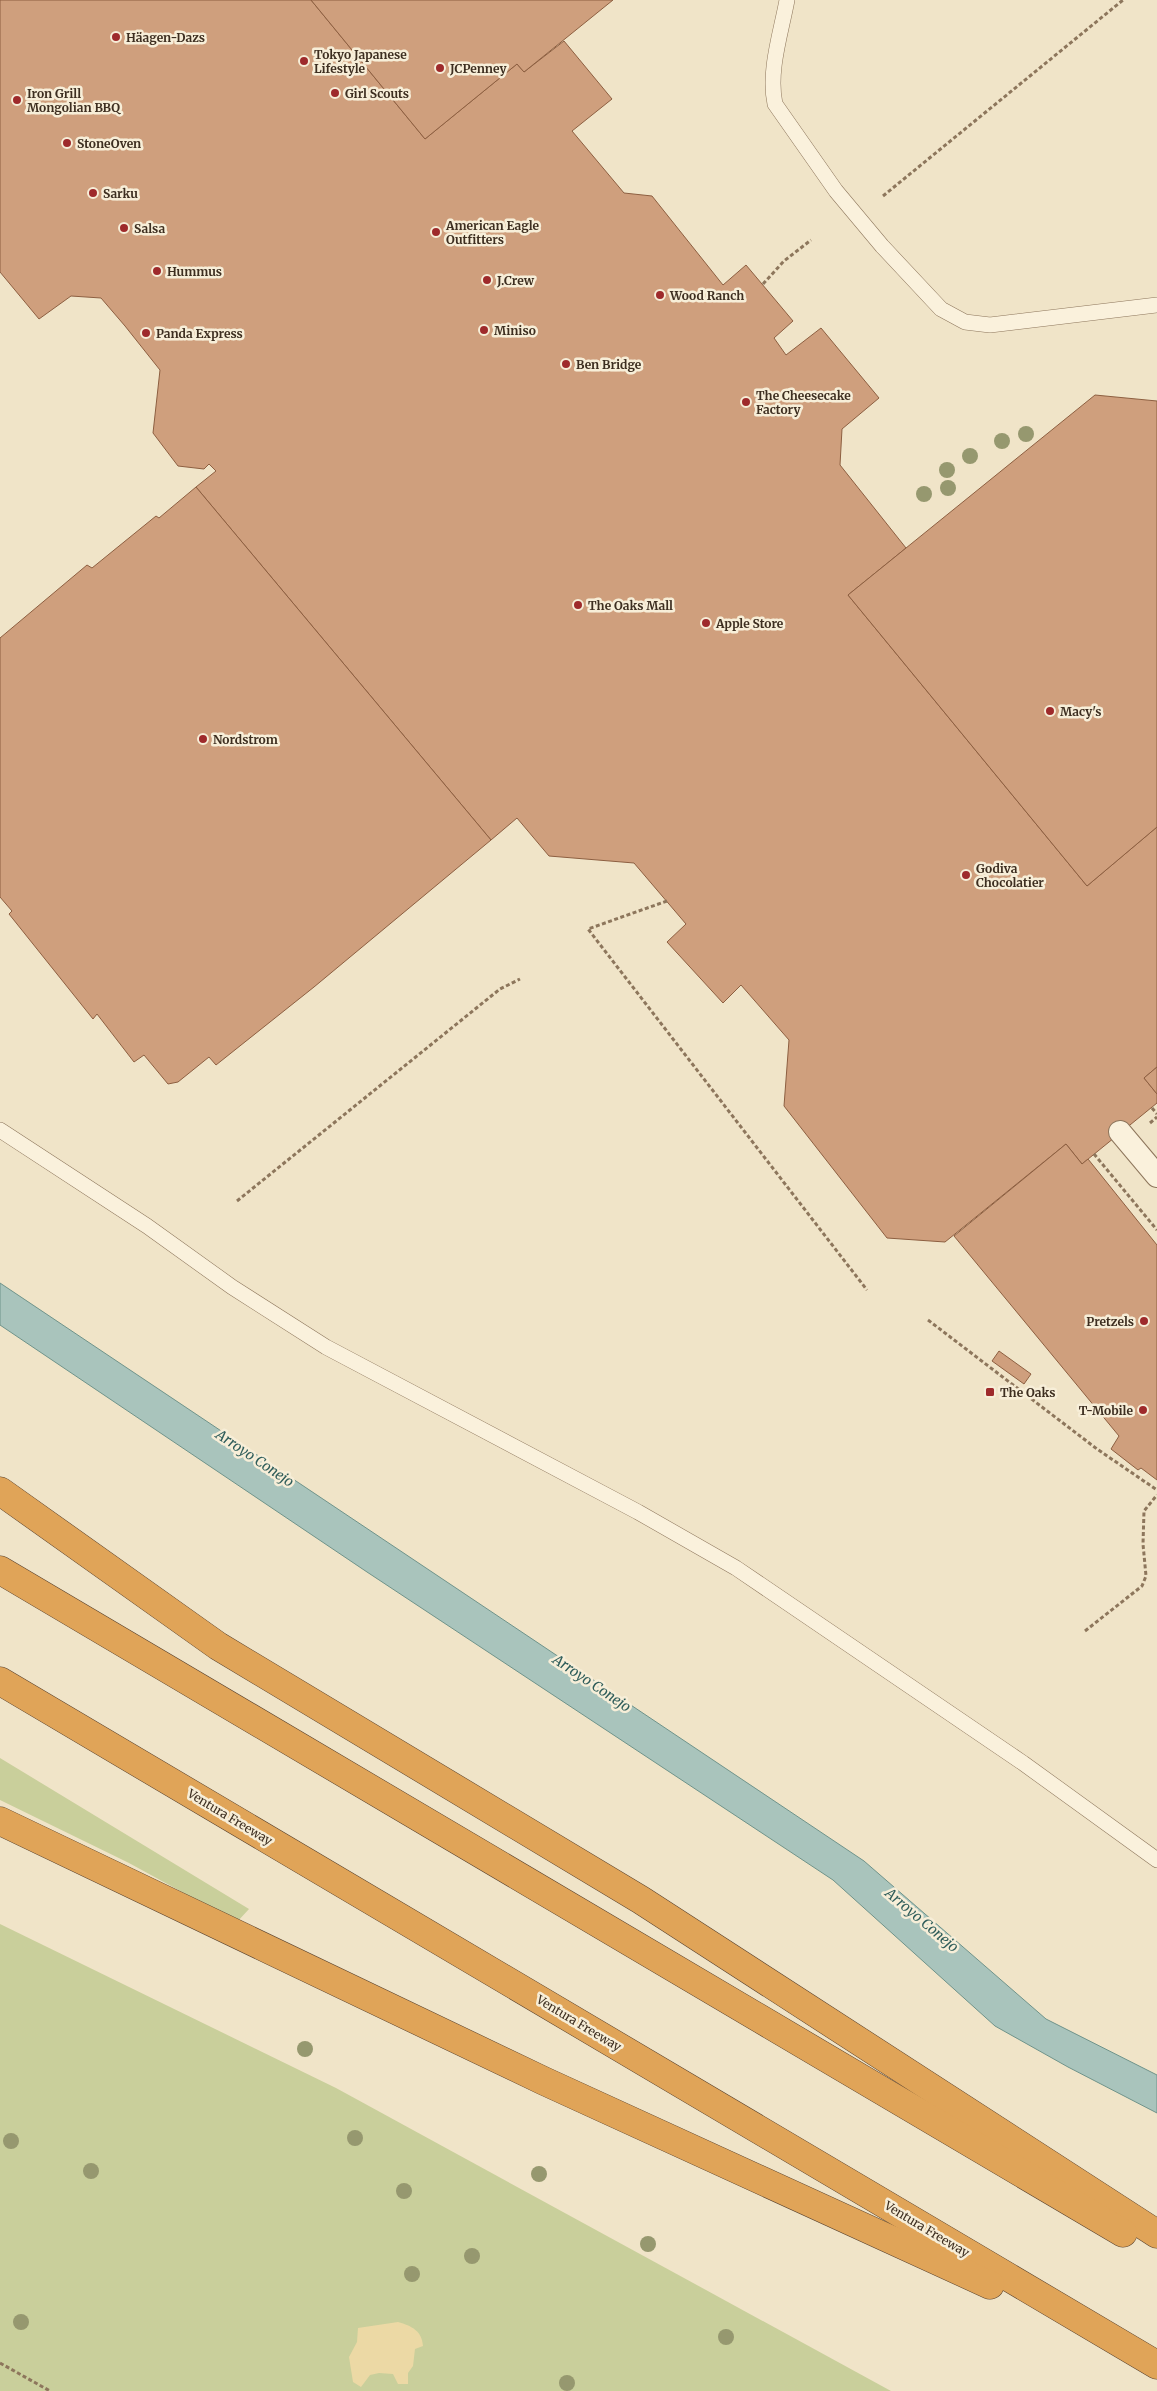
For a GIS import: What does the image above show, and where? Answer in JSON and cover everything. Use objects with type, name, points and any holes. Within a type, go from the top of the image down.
[{"type":"highway","points":[[0,1491],[218,1646],[641,1900],[1157,2234]]},
{"type":"highway","points":[[0,1570],[1157,2253]]},
{"type":"highway","name":"Ventura Freeway","points":[[0,1681],[1157,2366]]},
{"type":"highway","points":[[0,1821],[544,2081],[1123,2345]]},
{"type":"street","points":[[1120,1132],[1157,1176]]},
{"type":"lane","points":[[787,0],[774,71],[772,90],[775,104],[836,191],[892,256],[941,308],[965,322],[990,325],[1157,305]]},
{"type":"lane","points":[[0,1130],[147,1226],[232,1287],[326,1347],[638,1512],[736,1568],[1015,1758],[1157,1860]]},
{"type":"path","points":[[883,196],[1123,0]]},
{"type":"path","points":[[763,284],[784,261],[811,240]]},
{"type":"path","points":[[667,902],[588,928],[867,1290]]},
{"type":"path","points":[[237,1201],[500,989],[520,979]]},
{"type":"path","points":[[1152,1108],[1157,1114]]},
{"type":"path","points":[[1094,1154],[1157,1230]]},
{"type":"path","points":[[928,1320],[1097,1449],[1157,1490]]},
{"type":"path","points":[[1085,1631],[1142,1586],[1146,1576],[1143,1544],[1144,1511],[1157,1495]]},
{"type":"path","points":[[0,2363],[50,2391]]},
{"type":"green space","points":[[0,1758],[249,1909],[237,1922],[129,1863],[0,1800]]},
{"type":"green space","points":[[0,1924],[336,2088],[891,2391],[0,2391]]},
{"type":"sand","points":[[398,2322],[408,2325],[415,2330],[421,2336],[423,2346],[415,2349],[413,2366],[408,2373],[408,2384],[398,2384],[393,2374],[379,2373],[370,2375],[361,2387],[353,2382],[349,2357],[357,2342],[358,2328]]},
{"type":"water","name":"Arroyo Conejo","points":[[0,1283],[864,1861],[1046,2019],[1157,2075],[1157,2113],[1068,2067],[995,2026],[833,1880],[367,1572],[0,1325]]},
{"type":"building","points":[[0,0],[311,0],[425,139],[517,64],[524,72],[564,41],[612,99],[572,131],[624,193],[652,196],[723,285],[746,265],[793,321],[774,338],[786,355],[821,328],[879,398],[842,429],[840,465],[906,548],[848,595],[1087,886],[1157,827],[1157,1067],[1144,1078],[1157,1094],[1157,1103],[1082,1164],[1066,1144],[945,1242],[887,1238],[784,1106],[789,1040],[741,985],[723,1003],[667,942],[686,924],[634,863],[549,856],[517,818],[491,840],[196,487],[216,471],[209,464],[204,469],[178,466],[153,433],[160,370],[101,298],[71,296],[39,319],[0,272]]},
{"type":"building","name":"JCPenney","points":[[311,0],[613,0],[524,72],[517,64],[425,139]]},
{"type":"building","name":"Macy's","points":[[1095,395],[1157,401],[1157,827],[1087,886],[848,595]]},
{"type":"building","name":"Nordstrom","points":[[196,487],[491,840],[314,987],[216,1065],[209,1057],[178,1082],[168,1084],[144,1055],[134,1062],[97,1014],[93,1019],[9,914],[12,911],[0,897],[0,638],[87,565],[92,568],[156,516],[159,518]]},
{"type":"building","points":[[1157,1067],[1157,1094],[1144,1078]]},
{"type":"building","points":[[1066,1144],[1082,1164],[1088,1159],[1157,1245],[1157,1480],[1141,1468],[1138,1470],[1111,1449],[1119,1436],[954,1236]]},
{"type":"building","points":[[999,1351],[1031,1374],[1024,1384],[992,1361]]},
{"type":"place","name":"Häagen-Dazs","points":[[116,37]]},
{"type":"place","name":"Tokyo Japanese Lifestyle","points":[[304,61]]},
{"type":"place","name":"JCPenney","points":[[440,68]]},
{"type":"place","name":"Girl Scouts","points":[[335,93]]},
{"type":"place","name":"Iron Grill Mongolian BBQ","points":[[17,100]]},
{"type":"place","name":"StoneOven","points":[[67,143]]},
{"type":"place","name":"Sarku","points":[[93,193]]},
{"type":"place","name":"Salsa","points":[[124,228]]},
{"type":"place","name":"American Eagle Outfitters","points":[[436,232]]},
{"type":"place","name":"Hummus","points":[[157,271]]},
{"type":"place","name":"J.Crew","points":[[487,280]]},
{"type":"place","name":"Wood Ranch","points":[[660,295]]},
{"type":"place","name":"Miniso","points":[[484,330]]},
{"type":"place","name":"Panda Express","points":[[146,333]]},
{"type":"place","name":"Ben Bridge","points":[[566,364]]},
{"type":"place","name":"The Cheesecake Factory","points":[[746,402]]},
{"type":"place","name":"The Oaks Mall","points":[[578,605]]},
{"type":"place","name":"Apple Store","points":[[706,623]]},
{"type":"place","name":"Macy's","points":[[1050,711]]},
{"type":"place","name":"Nordstrom","points":[[203,739]]},
{"type":"place","name":"Godiva Chocolatier","points":[[966,875]]},
{"type":"place","name":"Pretzels","points":[[1144,1321]]},
{"type":"place","name":"The Oaks","points":[[990,1392]]},
{"type":"place","name":"T-Mobile","points":[[1143,1410]]}]
